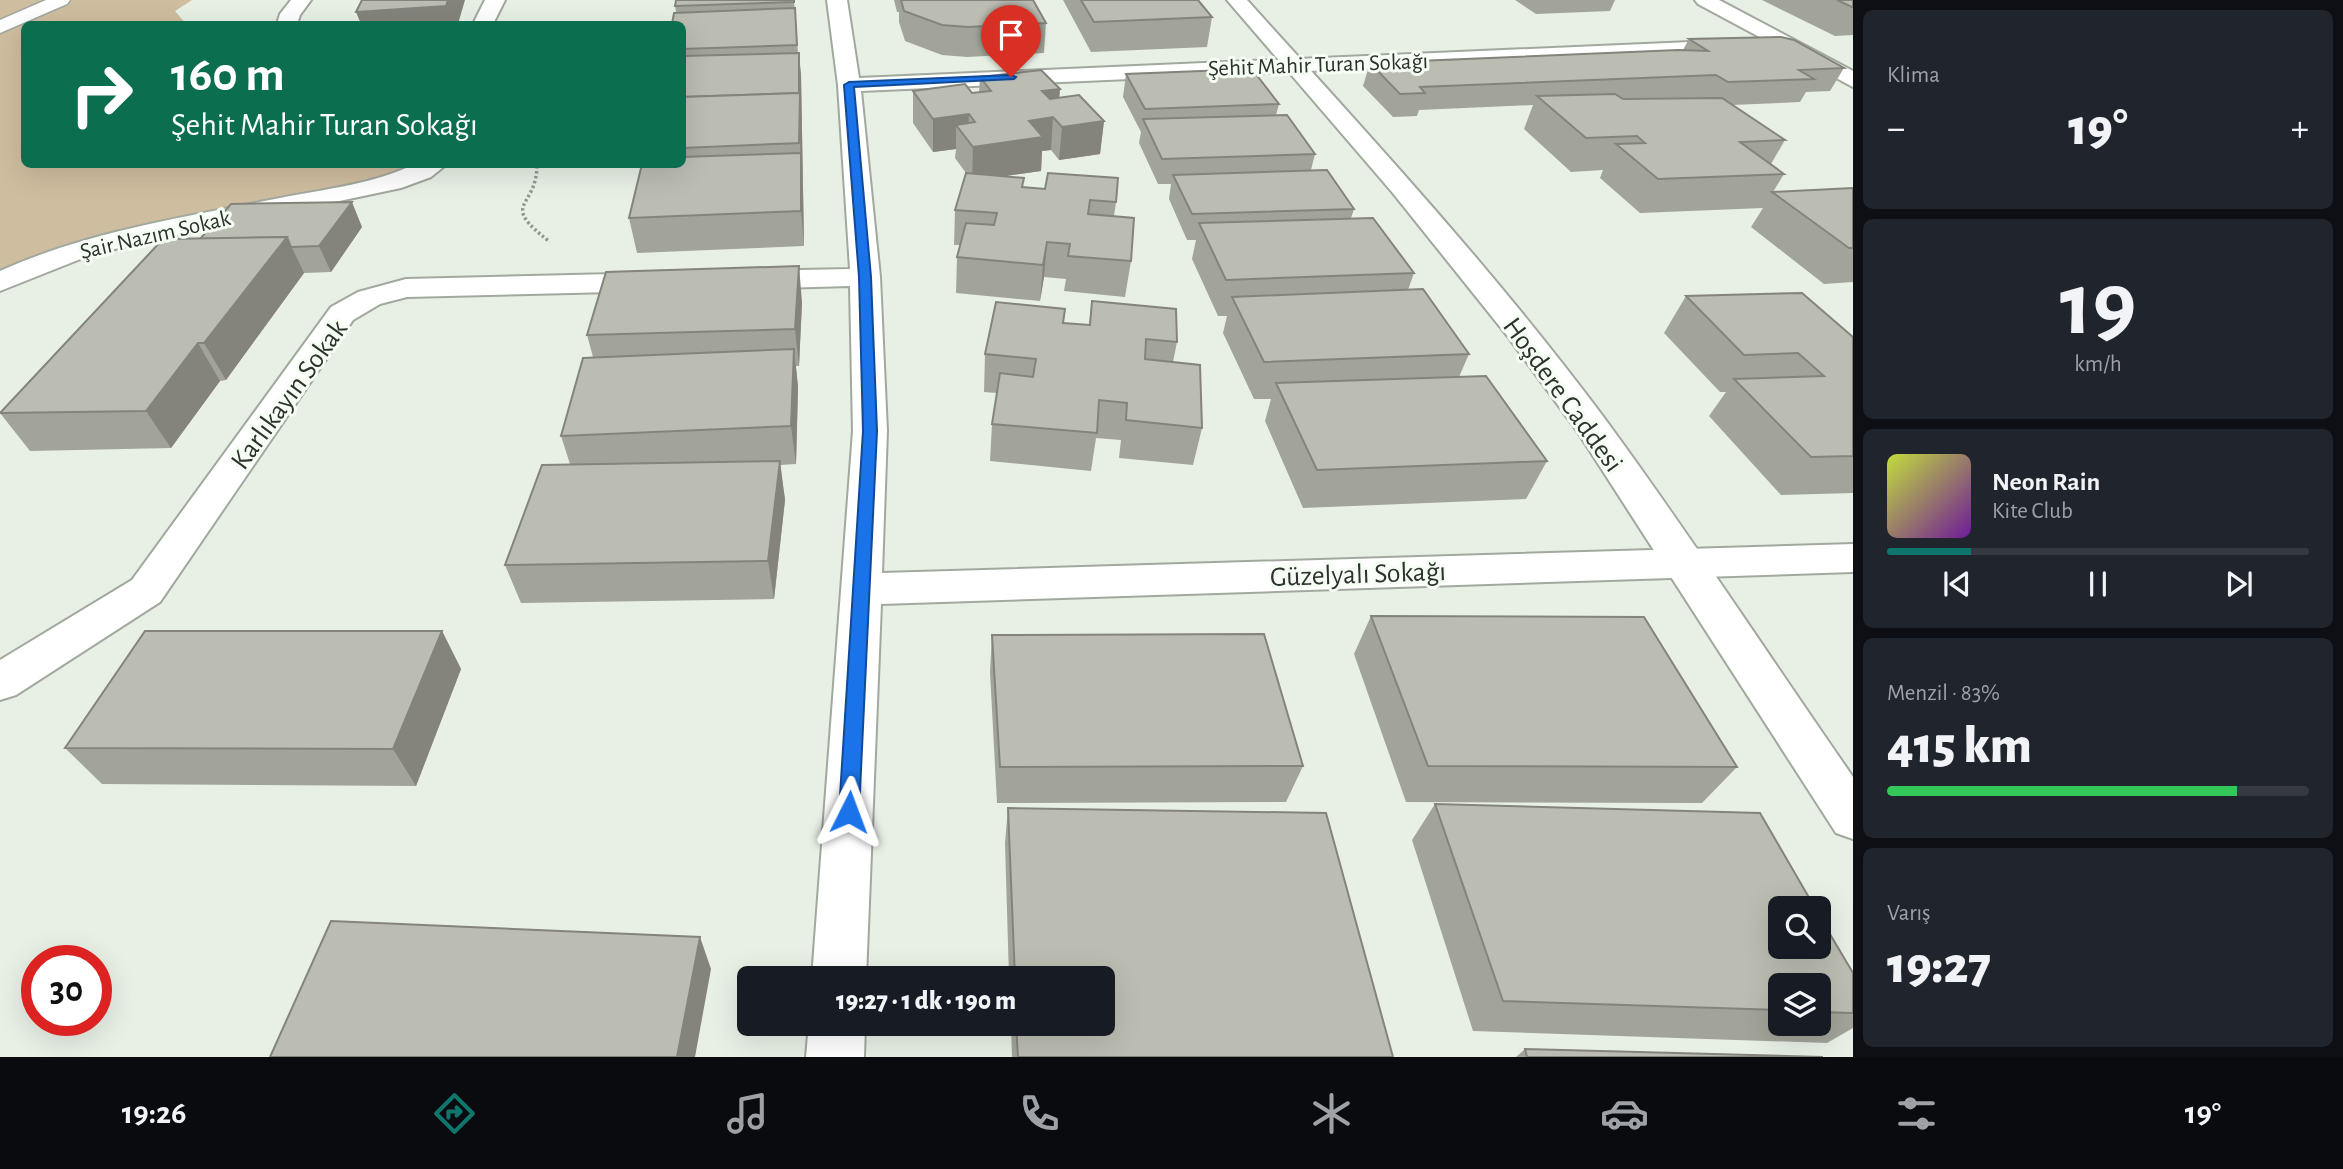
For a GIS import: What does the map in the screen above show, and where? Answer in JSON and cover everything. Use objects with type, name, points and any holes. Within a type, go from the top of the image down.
[{"type":"street","points":[[288,21],[301,0]]},
{"type":"street","points":[[484,21],[495,0]]},
{"type":"street","points":[[837,0],[849,85],[865,277],[870,431],[840,966]]},
{"type":"street","name":"Hoşdere Caddesi","points":[[1237,0],[1401,186],[1520,331],[1590,424],[1853,817]]},
{"type":"street","points":[[1705,0],[1853,80]]},
{"type":"street","name":"Şehit Mahir Turan Sokağı","points":[[849,85],[1787,44]]},
{"type":"street","name":"Şair Nazım Sokak","points":[[0,282],[34,265],[92,246],[365,189],[428,168]]},
{"type":"street","name":"Karlıkayın Sokak","points":[[0,682],[146,591],[342,314],[369,298],[406,288],[865,277]]},
{"type":"street","name":"Güzelyalı Sokağı","points":[[862,589],[1853,558]]},
{"type":"street","points":[[835,1057],[836,1036]]},
{"type":"lane","points":[[0,27],[61,0]]},
{"type":"path","points":[[538,168],[539,174],[523,204],[522,212],[528,224],[565,256],[570,269],[565,284]]},
{"type":"shaded area","points":[[0,0],[192,0],[175,11],[183,21],[21,21],[21,168],[429,168],[92,245],[0,282]]},
{"type":"building","points":[[362,0],[448,0],[446,6],[356,12]]},
{"type":"building","points":[[676,0],[794,0],[794,2],[675,6]]},
{"type":"building","points":[[901,0],[1033,0],[1046,23],[968,27],[942,25],[904,11]]},
{"type":"building","points":[[1081,0],[1198,0],[1212,17],[1094,22]]},
{"type":"building","points":[[1837,0],[1853,0],[1853,7],[1852,7]]},
{"type":"building","points":[[795,8],[797,45],[686,49],[686,21],[673,21],[674,13]]},
{"type":"building","points":[[1781,37],[1794,40],[1844,68],[1799,70],[1814,79],[1728,82],[1716,75],[1420,87],[1425,93],[1400,94],[1370,63],[1708,51],[1689,39]]},
{"type":"building","points":[[799,53],[799,93],[686,97],[686,56]]},
{"type":"building","points":[[1252,69],[1279,104],[1145,109],[1126,74]]},
{"type":"building","points":[[1041,70],[1060,89],[1042,91],[1050,99],[1079,95],[1104,121],[1062,127],[1053,117],[1029,121],[1043,137],[973,147],[956,125],[975,122],[969,114],[933,119],[913,91],[965,84],[972,93],[991,91],[980,77]]},
{"type":"building","points":[[800,93],[799,143],[686,148],[686,97]]},
{"type":"building","points":[[1615,94],[1623,99],[1722,98],[1785,140],[1740,142],[1784,174],[1658,179],[1616,144],[1645,143],[1637,136],[1586,138],[1537,96]]},
{"type":"building","points":[[1287,115],[1315,154],[1162,159],[1143,119]]},
{"type":"building","points":[[801,153],[801,211],[629,218],[641,168],[686,168],[686,157]]},
{"type":"building","points":[[1327,170],[1354,209],[1192,214],[1173,175]]},
{"type":"building","points":[[966,173],[1024,178],[1022,187],[1045,189],[1048,173],[1118,178],[1116,202],[1090,200],[1088,214],[1134,218],[1131,261],[1068,256],[1070,244],[1047,242],[1043,265],[957,257],[966,223],[994,225],[997,213],[955,210]]},
{"type":"building","points":[[1853,188],[1853,248],[1849,248],[1772,192]]},
{"type":"building","points":[[352,202],[319,246],[291,247],[287,237],[200,239],[231,204]]},
{"type":"building","points":[[1373,218],[1414,273],[1226,280],[1199,223]]},
{"type":"building","points":[[287,237],[204,343],[198,343],[146,411],[0,413],[163,239]]},
{"type":"building","points":[[799,266],[795,329],[587,335],[606,272]]},
{"type":"building","points":[[1423,289],[1469,354],[1264,362],[1232,297]]},
{"type":"building","points":[[1802,293],[1853,337],[1853,456],[1811,457],[1734,379],[1824,376],[1798,353],[1744,355],[1686,296]]},
{"type":"building","points":[[1092,301],[1176,309],[1177,342],[1146,339],[1145,359],[1200,365],[1202,428],[1126,420],[1127,403],[1099,400],[1097,433],[992,424],[1000,373],[1033,377],[1036,359],[985,354],[996,302],[1065,309],[1063,323],[1090,325]]},
{"type":"building","points":[[794,349],[791,426],[561,436],[583,358]]},
{"type":"building","points":[[1486,376],[1547,461],[1317,470],[1276,383]]},
{"type":"building","points":[[780,461],[768,561],[505,565],[542,465]]},
{"type":"building","points":[[1371,616],[1644,617],[1737,767],[1428,766]]},
{"type":"building","points":[[145,631],[442,631],[393,749],[65,748]]},
{"type":"building","points":[[1264,634],[1303,766],[1000,767],[992,635]]},
{"type":"building","points":[[1435,804],[1760,813],[1808,896],[1768,896],[1768,959],[1831,959],[1831,936],[1853,973],[1853,1013],[1831,1012],[1831,973],[1768,973],[1768,1010],[1503,1001]]},
{"type":"building","points":[[1008,808],[1326,813],[1393,1057],[1018,1057],[1017,1036],[1115,1036],[1115,966],[1015,966]]},
{"type":"building","points":[[331,921],[700,937],[677,1057],[270,1057]]},
{"type":"building","points":[[1525,1049],[1823,1057],[1527,1057]]},
{"type":"route","points":[[849,812],[870,431],[865,277],[849,85],[1011,77]]}]
